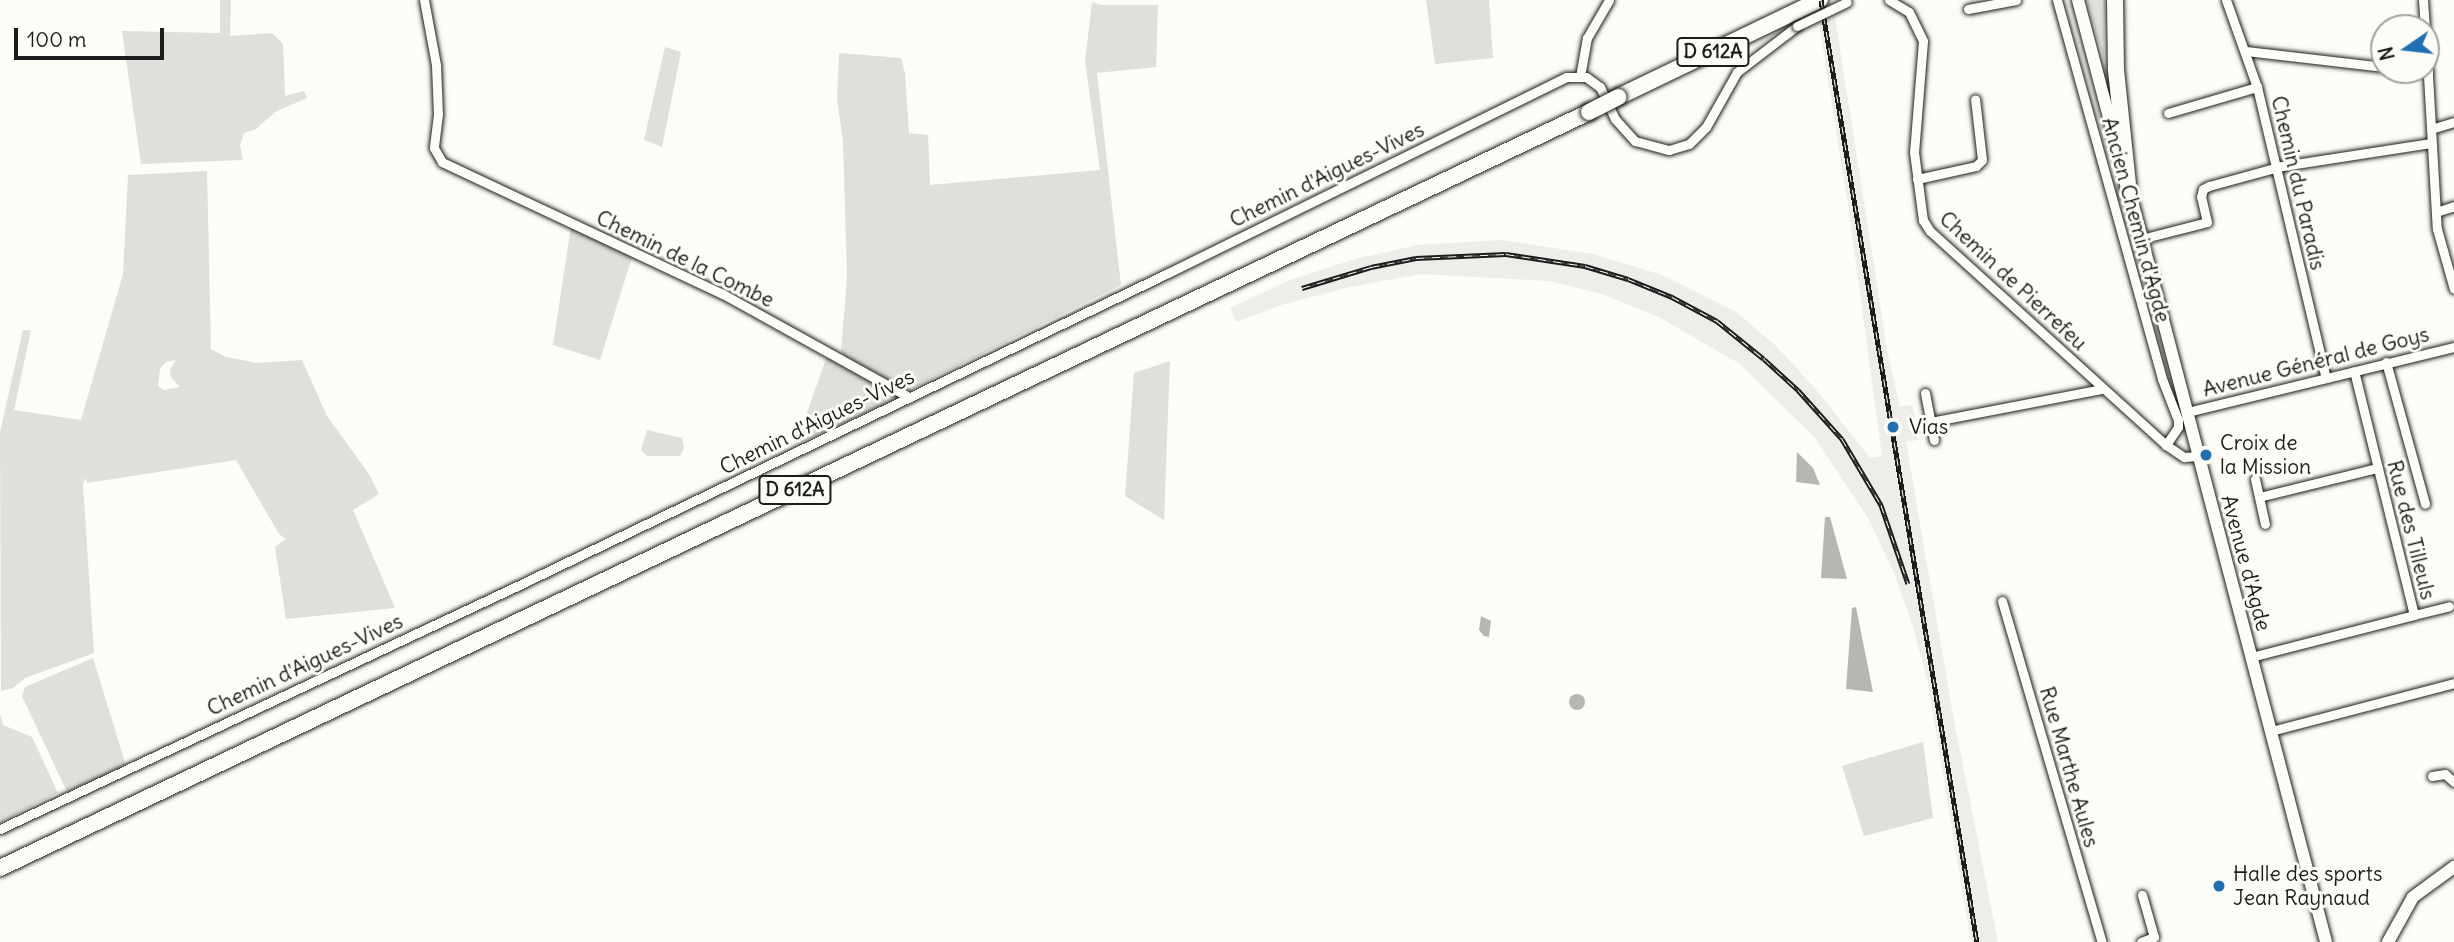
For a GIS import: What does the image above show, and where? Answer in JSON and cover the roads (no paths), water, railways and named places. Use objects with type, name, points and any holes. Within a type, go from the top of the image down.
[{"type":"highway","points":[[2115,0],[2116,70],[2129,193]]},
{"type":"highway","name":"D 612A","points":[[0,868],[1814,3]]},
{"type":"main road","name":"Avenue d'Agde","points":[[2078,0],[2327,939]]},
{"type":"main road","points":[[2388,942],[2413,897],[2454,867]]},
{"type":"street","name":"Chemin de la Combe","points":[[425,0],[436,65],[438,114],[434,148],[442,162],[723,294],[909,397]]},
{"type":"street","points":[[1609,0],[1587,38],[1580,77],[1586,77],[1600,86],[1623,131],[1635,141],[1669,150],[1689,144],[1706,127],[1737,72],[1797,26],[1850,1]]},
{"type":"street","name":"Chemin de Pierrefeu","points":[[1889,0],[1909,12],[1923,41],[1914,152],[1923,220],[1930,231],[2166,445],[2184,457],[2198,456]]},
{"type":"street","points":[[1968,9],[2016,0]]},
{"type":"street","name":"Ancien Chemin d'Agde","points":[[2057,0],[2161,379],[2178,419],[2178,427],[2166,445]]},
{"type":"street","name":"Chemin du Paradis","points":[[2226,0],[2257,87],[2326,378]]},
{"type":"street","points":[[2246,51],[2370,65]]},
{"type":"street","name":"Chemin d'Aigues-Vives","points":[[0,829],[515,587],[1178,269],[1543,87],[1566,77],[1580,77]]},
{"type":"street","points":[[2429,84],[2436,212],[2441,249],[2454,289]]},
{"type":"street","points":[[2168,113],[2257,87]]},
{"type":"street","points":[[1917,179],[1976,166],[1982,160],[1975,99]]},
{"type":"street","points":[[2431,129],[2454,122]]},
{"type":"street","points":[[2141,239],[2207,222],[2201,197],[2203,189],[2276,168],[2431,143]]},
{"type":"street","points":[[2436,212],[2454,206]]},
{"type":"street","name":"Avenue Général de Goys","points":[[2187,412],[2454,347]]},
{"type":"street","points":[[2386,362],[2425,504]]},
{"type":"street","name":"Rue des Tilleuls","points":[[2251,657],[2414,615],[2354,371]]},
{"type":"street","points":[[1930,422],[2102,389]]},
{"type":"street","points":[[1924,393],[1934,440]]},
{"type":"street","points":[[2259,497],[2377,468]]},
{"type":"street","points":[[2255,479],[2265,524]]},
{"type":"street","name":"Rue Marthe Aules","points":[[2002,601],[2102,942]]},
{"type":"street","points":[[2414,615],[2449,607]]},
{"type":"street","points":[[2271,730],[2454,683]]},
{"type":"street","points":[[2432,776],[2445,774],[2454,782]]},
{"type":"street","points":[[2141,942],[2154,937],[2142,895]]},
{"type":"railway","points":[[1821,0],[1977,942]]},
{"type":"railway","points":[[1302,288],[1371,267],[1416,258],[1506,254],[1585,266],[1628,279],[1672,297],[1717,321],[1764,359],[1798,390],[1842,439],[1881,505],[1908,584]]},
{"type":"place","name":"Vias","points":[[1893,427]]},
{"type":"place","name":"Croix de la Mission","points":[[2206,455]]},
{"type":"place","name":"Halle des sports Jean Raynaud","points":[[2219,886]]}]
